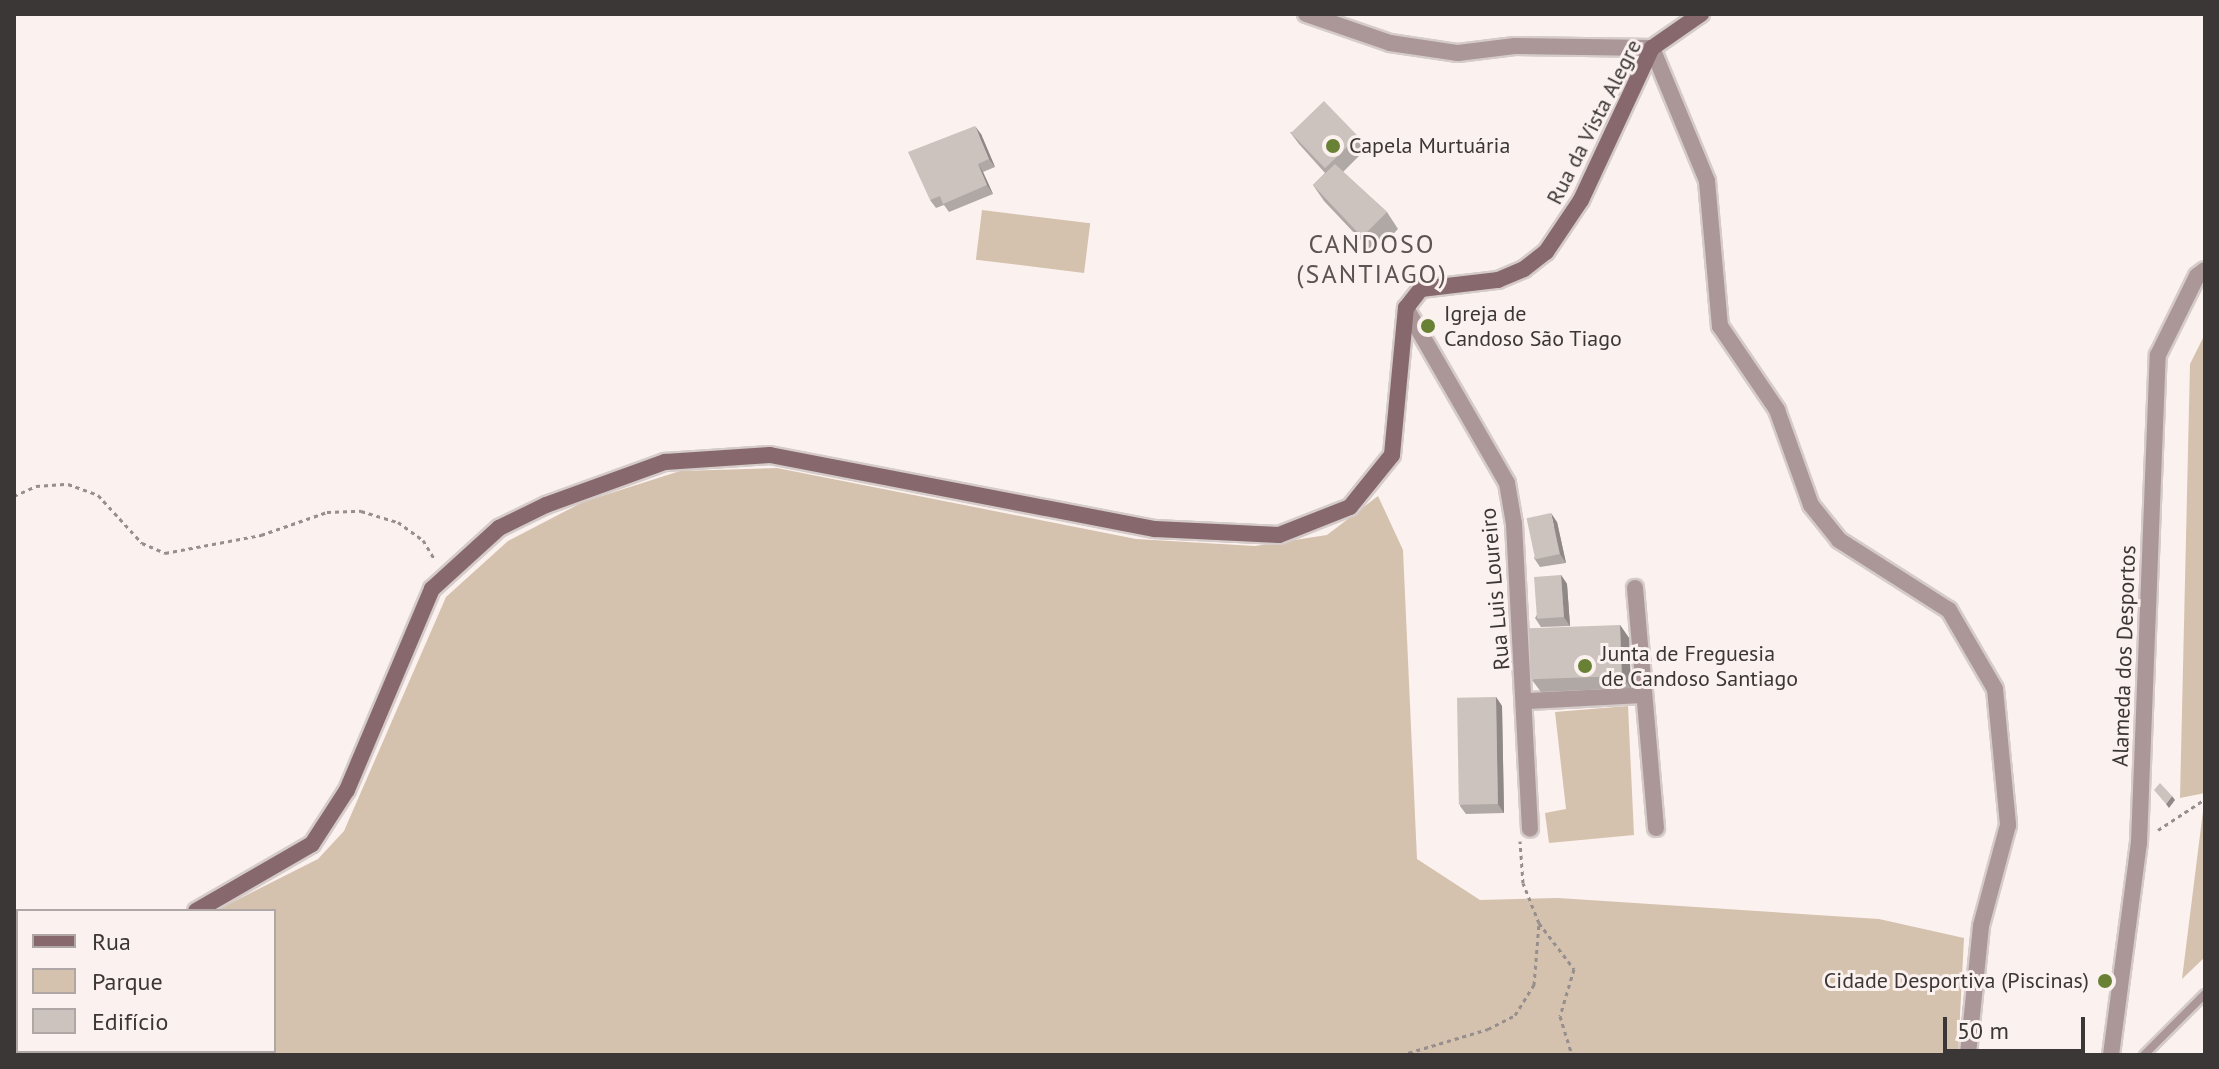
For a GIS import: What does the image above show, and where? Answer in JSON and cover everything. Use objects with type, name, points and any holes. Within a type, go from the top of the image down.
[{"type":"street","points":[[1306,14],[1390,43],[1458,53],[1515,46],[1652,48],[1707,181],[1720,326],[1777,410],[1811,505],[1839,540],[1949,610],[1995,689],[2008,825],[1981,926],[1968,1055]]},
{"type":"street","name":"Rua da Vista Alegre","points":[[1406,308],[1421,289],[1498,280],[1524,269],[1546,252],[1581,200],[1652,48],[1701,14]]},
{"type":"street","name":"Alameda dos Desportos","points":[[2111,1055],[2139,843],[2158,355],[2197,276],[2205,270]]},
{"type":"street","points":[[199,909],[312,844],[347,790],[432,589],[499,528],[546,505],[665,462],[770,455],[1155,529],[1279,535],[1350,507],[1392,455],[1406,308]]},
{"type":"street","name":"Rua Luis Loureiro","points":[[1406,308],[1507,483],[1526,701],[1530,829]]},
{"type":"street","points":[[1635,588],[1656,828]]},
{"type":"street","points":[[1526,701],[1644,695]]},
{"type":"lane","points":[[2144,1055],[2205,994]]},
{"type":"path","points":[[14,496],[36,486],[68,484],[98,495],[142,543],[165,553],[261,535],[327,512],[361,511],[398,522],[423,540],[445,578]]},
{"type":"path","points":[[2139,843],[2205,799]]},
{"type":"path","points":[[1530,829],[1519,843],[1523,883],[1539,923],[1574,969],[1560,1016],[1572,1055]]},
{"type":"path","points":[[1401,1055],[1453,1042],[1515,1015],[1534,985],[1539,923]]},
{"type":"green space","points":[[982,210],[1090,223],[1084,273],[976,260]]},
{"type":"green space","points":[[2205,334],[2205,793],[2180,798],[2190,364]]},
{"type":"green space","points":[[777,468],[1136,539],[1255,546],[1327,535],[1378,496],[1403,550],[1417,859],[1480,900],[1558,898],[1879,919],[1964,938],[1958,1055],[38,1055],[276,1053],[276,909],[219,909],[318,859],[344,831],[446,597],[508,541],[583,502],[680,471]]},
{"type":"green space","points":[[1628,706],[1634,835],[1549,843],[1545,813],[1566,809],[1555,712]]},
{"type":"green space","points":[[2205,795],[2205,957],[2182,979]]},
{"type":"building","name":"Capela Murtuária","points":[[1324,101],[1358,136],[1325,168],[1291,133]]},
{"type":"building","points":[[975,126],[989,159],[978,164],[987,185],[943,204],[940,196],[930,200],[908,152]]},
{"type":"building","points":[[1335,164],[1387,212],[1362,237],[1313,185]]},
{"type":"building","points":[[1551,513],[1560,554],[1535,559],[1527,518]]},
{"type":"building","points":[[1561,575],[1564,617],[1537,619],[1534,577]]},
{"type":"building","name":"Junta de Freguesia de Candoso Santiago","points":[[1620,625],[1622,676],[1531,679],[1529,628]]},
{"type":"building","points":[[1496,697],[1498,804],[1459,805],[1457,698]]},
{"type":"building","points":[[2160,783],[2172,796],[2166,804],[2154,790]]},
{"type":"place","name":"Capela Murtuária","points":[[1333,146]]},
{"type":"place","name":"Igreja de Candoso São Tiago","points":[[1428,326]]},
{"type":"place","name":"Junta de Freguesia de Candoso Santiago","points":[[1585,666]]},
{"type":"place","name":"Cidade Desportiva (Piscinas)","points":[[2105,981]]},
{"type":"district","name":"CANDOSO (SANTIAGO)","points":[[1372,259]]}]
